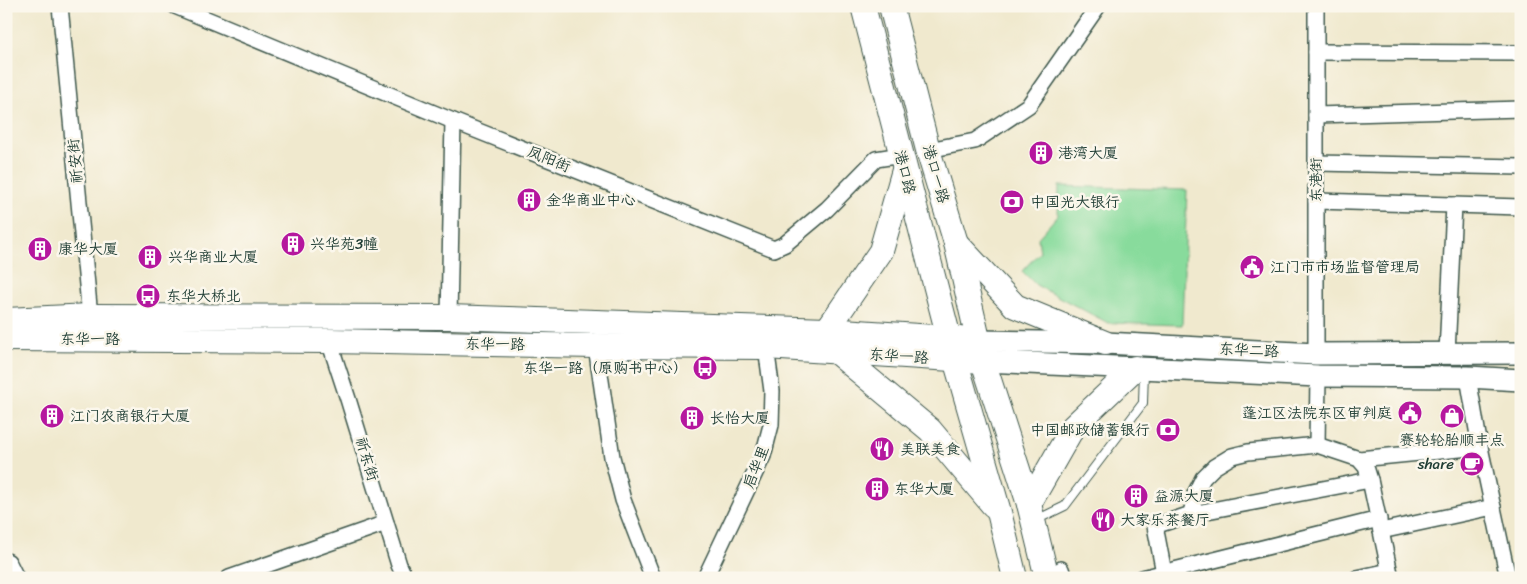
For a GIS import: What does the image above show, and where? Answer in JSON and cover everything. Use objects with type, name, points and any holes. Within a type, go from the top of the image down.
[{"type":"main road","name":"港口路","points":[[863,6],[952,349],[999,512],[1015,578]]},
{"type":"main road","name":"港口一路","points":[[892,6],[928,150],[956,243],[980,351]]},
{"type":"main road","points":[[882,81],[909,76]]},
{"type":"main road","points":[[903,162],[881,251],[831,341],[930,430],[999,512]]},
{"type":"main road","points":[[956,243],[1015,306],[1105,343]]},
{"type":"main road","name":"东华一路","points":[[6,320],[90,316],[449,317],[980,351]]},
{"type":"main road","name":"东华一路","points":[[6,339],[766,347],[831,341]]},
{"type":"main road","name":"东华二路","points":[[980,351],[1105,343],[1316,354],[1521,353]]},
{"type":"main road","points":[[980,351],[1031,512],[1039,545],[1057,575]]},
{"type":"main road","name":"东华二路","points":[[980,351],[1140,368],[1318,376],[1468,377],[1521,380]]},
{"type":"main road","points":[[1031,512],[1073,427],[1140,368]]},
{"type":"main road","points":[[6,564],[13,578]]},
{"type":"street","name":"祈安街","points":[[60,6],[90,316]]},
{"type":"street","name":"凤阳街","points":[[175,6],[453,121],[774,249],[785,244],[827,209],[876,159],[903,162]]},
{"type":"street","points":[[928,150],[975,141],[1029,105],[1098,6]]},
{"type":"street","name":"东港街","points":[[1316,6],[1316,354]]},
{"type":"street","points":[[1316,52],[1521,52]]},
{"type":"street","points":[[1316,115],[1521,109]]},
{"type":"street","points":[[449,317],[453,121]]},
{"type":"street","points":[[1316,164],[1521,167]]},
{"type":"street","points":[[1316,201],[1521,207]]},
{"type":"street","points":[[1447,354],[1454,205]]},
{"type":"street","name":"祈东街","points":[[328,341],[405,578]]},
{"type":"street","points":[[596,346],[612,457],[623,500],[653,578]]},
{"type":"street","name":"启华里","points":[[705,578],[763,456],[771,425],[772,391],[766,347]]},
{"type":"street","points":[[1317,445],[1318,376]]},
{"type":"street","points":[[1468,377],[1480,448],[1508,578]]},
{"type":"street","points":[[1191,514],[1194,494],[1203,478],[1232,456],[1248,452],[1317,445],[1359,459],[1480,448]]},
{"type":"street","points":[[1356,578],[1390,574],[1370,480],[1366,467],[1359,459]]},
{"type":"street","points":[[1165,575],[1155,526],[1191,514],[1370,480]]},
{"type":"street","points":[[1142,578],[1165,575],[1380,525],[1493,507]]},
{"type":"street","points":[[229,578],[386,523]]},
{"type":"lane","points":[[1031,512],[1064,506],[1143,403],[1140,368]]},
{"type":"green space","points":[[1059,186],[1187,190],[1182,325],[1108,323],[1036,285],[1022,271],[1040,252],[1038,238],[1058,215]]},
{"type":"place","name":"港湾大厦","points":[[1041,153]]},
{"type":"place","name":"金华商业中心","points":[[529,200]]},
{"type":"place","name":"中国光大银行","points":[[1012,202]]},
{"type":"place","name":"兴华苑3幢","points":[[293,244]]},
{"type":"place","name":"康华大厦","points":[[40,249]]},
{"type":"place","name":"兴华商业大厦","points":[[150,257]]},
{"type":"place","name":"江门市市场监督管理局","points":[[1252,267]]},
{"type":"place","name":"东华大桥北","points":[[148,296]]},
{"type":"place","name":"东华一路（原购书中心）","points":[[705,368]]},
{"type":"place","name":"蓬江区法院东区审判庭","points":[[1410,413]]},
{"type":"place","name":"江门农商银行大厦","points":[[52,416]]},
{"type":"place","name":"赛轮轮胎顺丰点","points":[[1452,416]]},
{"type":"place","name":"长怡大厦","points":[[692,418]]},
{"type":"place","name":"中国邮政储蓄银行","points":[[1168,430]]},
{"type":"place","name":"美联美食","points":[[882,449]]},
{"type":"place","name":"share","points":[[1472,464]]},
{"type":"place","name":"东华大厦","points":[[877,489]]},
{"type":"place","name":"益源大厦","points":[[1136,496]]},
{"type":"place","name":"大家乐茶餐厅","points":[[1103,520]]}]
